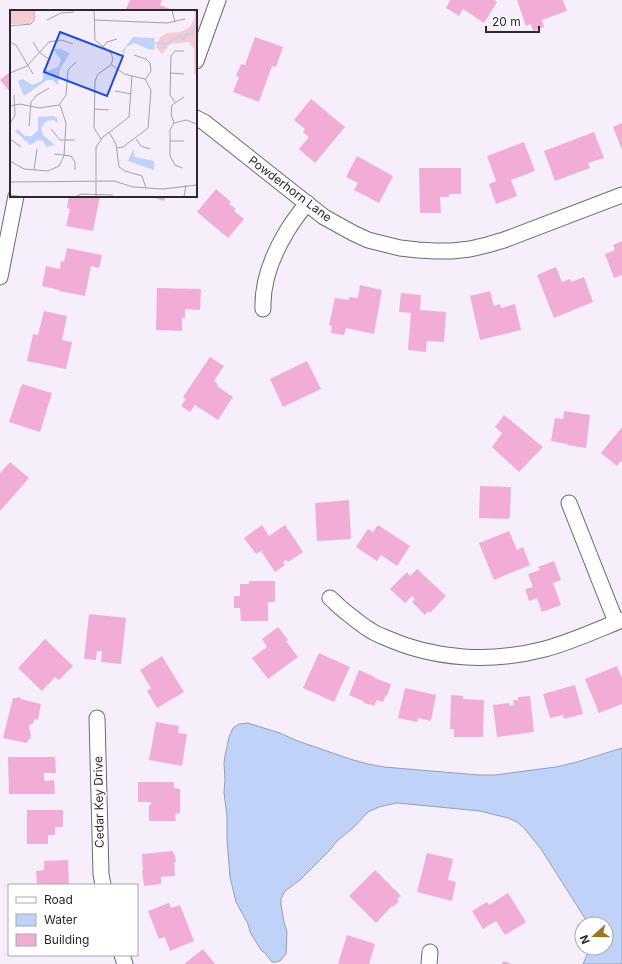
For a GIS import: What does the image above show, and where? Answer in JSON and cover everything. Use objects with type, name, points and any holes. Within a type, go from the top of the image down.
[{"type":"street","points":[[197,57],[218,0]]},
{"type":"street","name":"Powderhorn Lane","points":[[197,118],[204,122],[324,217],[368,240],[400,248],[444,251],[487,245],[504,240],[622,195]]},
{"type":"street","points":[[0,276],[16,197]]},
{"type":"street","points":[[263,309],[267,277],[278,246],[306,203]]},
{"type":"street","points":[[330,598],[342,610],[376,634],[424,652],[440,655],[472,658],[498,657],[546,649],[569,641],[619,621],[569,503]]},
{"type":"street","name":"Cedar Key Drive","points":[[97,718],[102,884]]},
{"type":"water","points":[[248,723],[368,764],[384,767],[479,775],[495,775],[556,767],[622,748],[622,964],[583,964],[586,956],[614,956],[614,916],[583,916],[541,849],[524,828],[517,822],[508,818],[480,811],[397,803],[379,807],[368,812],[353,828],[337,841],[300,880],[285,891],[281,899],[281,905],[287,932],[286,954],[280,961],[272,962],[261,950],[250,932],[248,924],[236,902],[230,877],[227,816],[224,793],[224,763],[229,737],[233,728],[239,724]]},
{"type":"building","points":[[130,0],[162,0],[160,5],[172,10],[125,10]]},
{"type":"building","points":[[450,0],[494,0],[497,2],[484,23],[463,9],[459,16],[446,8]]},
{"type":"building","points":[[517,0],[563,0],[567,11],[542,20],[544,27],[533,31],[531,24],[526,26]]},
{"type":"building","points":[[255,37],[283,47],[276,67],[272,66],[259,102],[233,92],[239,77],[236,76],[241,64],[245,65]]},
{"type":"building","points":[[10,72],[10,92],[0,80]]},
{"type":"building","points":[[311,99],[345,127],[315,163],[299,149],[309,137],[303,132],[305,129],[294,120]]},
{"type":"building","points":[[622,123],[622,150],[613,127]]},
{"type":"building","points":[[594,132],[604,158],[588,163],[590,168],[555,181],[544,151]]},
{"type":"building","points":[[524,142],[535,171],[511,180],[517,196],[496,204],[489,184],[496,181],[487,156]]},
{"type":"building","points":[[357,156],[393,176],[379,203],[354,190],[358,183],[346,177]]},
{"type":"building","points":[[419,168],[461,168],[461,194],[449,194],[449,197],[440,197],[441,213],[420,213]]},
{"type":"building","points":[[216,189],[231,202],[229,204],[236,209],[234,211],[244,219],[228,238],[197,212]]},
{"type":"building","points":[[69,197],[100,197],[93,231],[66,226],[70,209],[67,208]]},
{"type":"building","points":[[151,197],[166,197],[164,201]]},
{"type":"building","points":[[622,241],[622,275],[614,278],[605,254],[615,250],[613,245]]},
{"type":"building","points":[[67,248],[102,255],[99,268],[91,266],[85,296],[42,286],[46,266],[60,269],[61,261],[64,262]]},
{"type":"building","points":[[556,267],[562,282],[570,279],[571,282],[584,277],[593,302],[554,318],[537,275]]},
{"type":"building","points":[[360,285],[382,290],[374,334],[346,328],[344,335],[331,333],[332,326],[329,325],[335,298],[349,300],[349,297],[358,298]]},
{"type":"building","points":[[157,288],[201,289],[200,310],[185,309],[185,318],[182,318],[182,331],[156,330]]},
{"type":"building","points":[[490,291],[494,306],[500,304],[501,308],[515,304],[521,330],[480,340],[470,296]]},
{"type":"building","points":[[401,293],[421,295],[420,310],[446,312],[444,342],[427,341],[426,352],[408,350],[411,313],[399,312]]},
{"type":"building","points":[[44,311],[67,316],[62,340],[72,342],[66,369],[27,361],[33,334],[38,335]]},
{"type":"building","points":[[210,357],[224,366],[214,381],[218,384],[217,386],[233,397],[218,420],[195,405],[190,412],[181,406],[186,399],[183,397]]},
{"type":"building","points":[[307,361],[321,389],[283,407],[270,379]]},
{"type":"building","points":[[22,384],[52,393],[40,432],[9,422]]},
{"type":"building","points":[[564,411],[590,415],[586,448],[551,441],[555,418],[563,419]]},
{"type":"building","points":[[504,415],[543,447],[519,472],[492,447],[502,433],[495,427]]},
{"type":"building","points":[[622,427],[622,462],[621,461],[617,466],[601,453]]},
{"type":"building","points":[[10,462],[29,478],[0,511],[0,473]]},
{"type":"building","points":[[480,486],[511,487],[509,519],[479,518]]},
{"type":"building","points":[[349,500],[351,539],[317,541],[315,503]]},
{"type":"building","points":[[262,525],[269,536],[285,525],[303,552],[288,562],[286,560],[283,562],[285,565],[275,572],[261,551],[256,554],[244,538]]},
{"type":"building","points":[[378,525],[410,546],[397,566],[381,555],[377,561],[356,547],[368,529],[373,532]]},
{"type":"building","points":[[509,531],[517,550],[523,547],[530,565],[494,580],[479,543]]},
{"type":"building","points":[[554,561],[561,580],[553,583],[561,605],[542,612],[537,598],[529,601],[525,589],[533,587],[528,574],[540,570],[538,567]]},
{"type":"building","points":[[417,569],[446,596],[430,613],[428,611],[425,615],[412,602],[415,599],[412,596],[405,603],[390,589],[407,572],[410,576]]},
{"type":"building","points":[[249,581],[275,581],[275,602],[268,602],[268,621],[241,621],[240,608],[234,608],[234,596],[240,596],[240,584],[249,584]]},
{"type":"building","points":[[89,614],[126,618],[121,664],[101,662],[102,651],[97,651],[96,660],[84,659]]},
{"type":"building","points":[[278,627],[298,657],[268,679],[252,658],[267,647],[262,639]]},
{"type":"building","points":[[45,639],[73,666],[59,680],[55,677],[42,691],[18,668]]},
{"type":"building","points":[[319,653],[350,667],[334,702],[303,688]]},
{"type":"building","points":[[162,656],[184,692],[157,708],[147,691],[151,688],[140,670]]},
{"type":"building","points":[[617,666],[622,678],[622,704],[599,713],[585,679]]},
{"type":"building","points":[[359,670],[375,677],[374,678],[391,684],[387,696],[386,695],[383,702],[377,700],[374,706],[364,703],[363,701],[349,695]]},
{"type":"building","points":[[575,685],[583,714],[564,719],[563,715],[550,718],[543,694]]},
{"type":"building","points":[[405,688],[436,695],[431,721],[418,718],[417,722],[398,718]]},
{"type":"building","points":[[451,695],[463,696],[463,699],[484,700],[483,737],[454,737],[454,729],[450,729]]},
{"type":"building","points":[[530,696],[534,732],[497,737],[493,705],[509,703],[510,706],[514,705],[513,700],[518,700],[518,697]]},
{"type":"building","points":[[17,697],[41,704],[38,720],[34,719],[33,724],[30,724],[29,729],[31,735],[27,743],[3,738],[13,698]]},
{"type":"building","points":[[156,722],[179,726],[178,733],[187,734],[182,766],[149,760]]},
{"type":"building","points":[[8,757],[55,757],[56,773],[44,773],[44,781],[54,780],[55,794],[9,794]]},
{"type":"building","points":[[138,782],[174,782],[174,788],[180,789],[180,813],[175,814],[176,821],[149,821],[149,805],[151,805],[151,802],[138,802]]},
{"type":"building","points":[[27,810],[63,810],[63,827],[55,827],[55,835],[48,835],[48,844],[27,844]]},
{"type":"building","points":[[173,851],[176,862],[174,862],[175,876],[161,877],[161,884],[144,886],[142,854]]},
{"type":"building","points":[[427,853],[453,859],[448,880],[456,882],[452,901],[417,892]]},
{"type":"building","points":[[68,860],[69,884],[37,884],[36,871],[44,870],[44,861]]},
{"type":"building","points":[[375,870],[401,896],[397,899],[399,901],[393,907],[392,906],[376,923],[349,896]]},
{"type":"building","points":[[508,893],[526,922],[505,935],[496,921],[483,929],[472,911],[487,902],[489,905]]},
{"type":"building","points":[[169,903],[171,908],[180,905],[194,941],[170,951],[165,937],[159,939],[148,911]]},
{"type":"building","points":[[347,935],[375,944],[369,964],[338,964]]},
{"type":"building","points":[[203,949],[215,964],[184,964]]},
{"type":"building","points":[[503,961],[512,964],[502,964]]}]
